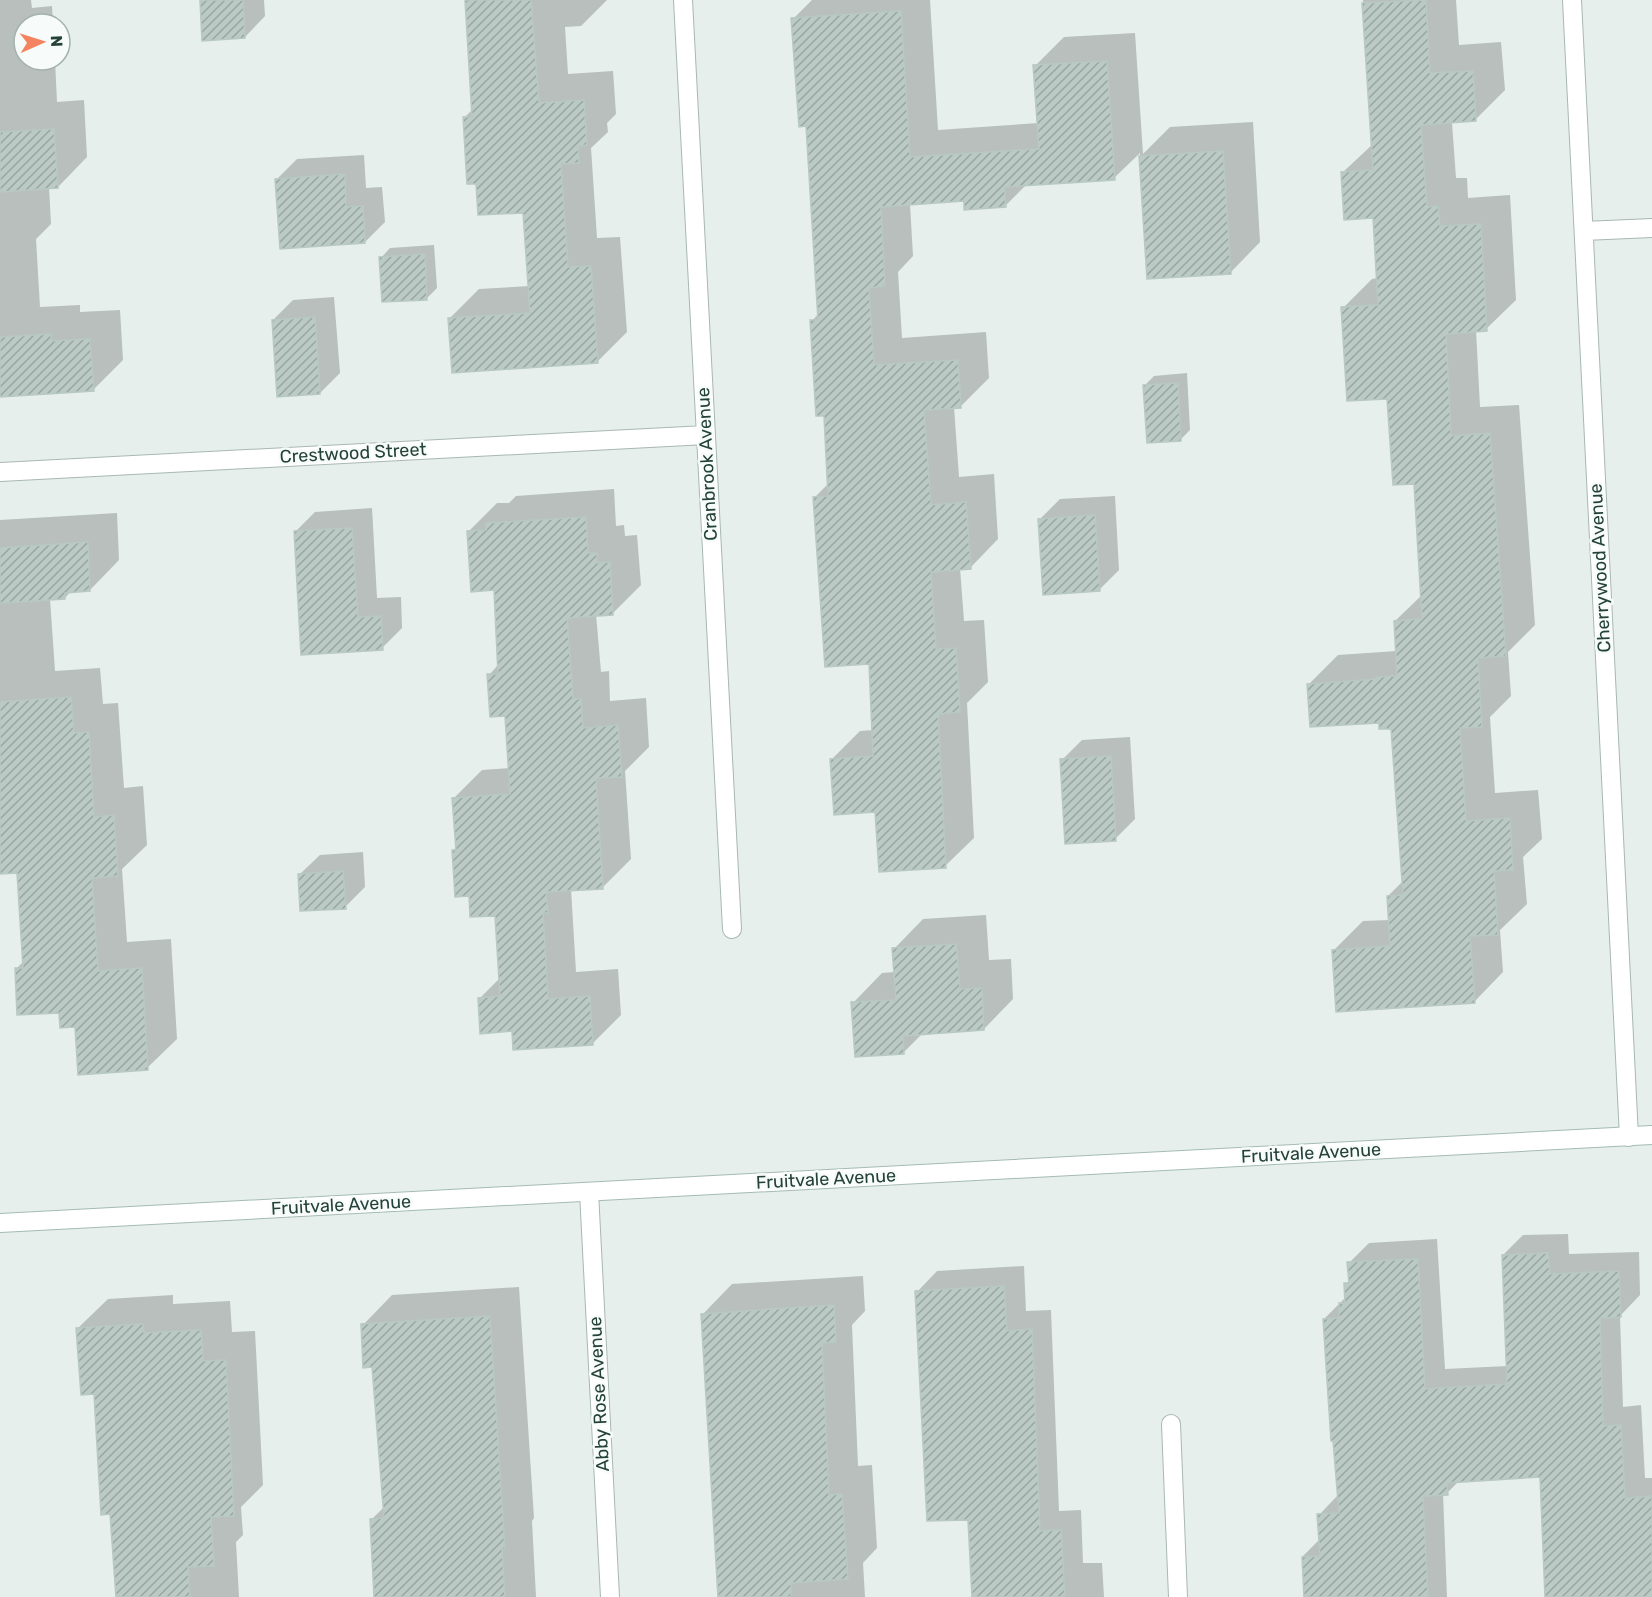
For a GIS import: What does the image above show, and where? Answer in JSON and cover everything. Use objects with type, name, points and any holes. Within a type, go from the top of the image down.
[{"type":"street","name":"Cranbrook Avenue","points":[[683,0],[732,929]]},
{"type":"street","name":"Cherrywood Avenue","points":[[1572,0],[1629,1137]]},
{"type":"street","points":[[1584,231],[1652,228]]},
{"type":"street","name":"Crestwood Street","points":[[0,472],[706,435]]},
{"type":"street","name":"Fruitvale Avenue","points":[[0,1223],[1652,1135]]},
{"type":"street","name":"Abby Rose Avenue","points":[[589,1192],[610,1597]]},
{"type":"street","points":[[1171,1424],[1178,1597]]},
{"type":"building","points":[[200,0],[243,0],[245,38],[202,41]]},
{"type":"building","points":[[465,0],[531,0],[539,103],[584,100],[587,145],[578,146],[579,163],[561,164],[568,267],[591,266],[598,363],[452,373],[448,318],[530,313],[523,213],[478,215],[476,184],[467,184],[463,117],[472,117]]},
{"type":"building","points":[[1426,0],[1430,73],[1473,71],[1476,121],[1421,125],[1427,207],[1438,206],[1440,226],[1481,224],[1487,331],[1446,334],[1451,436],[1490,433],[1506,656],[1478,658],[1482,727],[1460,728],[1466,821],[1510,818],[1513,870],[1494,871],[1498,935],[1470,936],[1475,1003],[1336,1012],[1332,950],[1390,946],[1387,896],[1403,895],[1391,729],[1379,729],[1379,723],[1310,727],[1307,684],[1397,676],[1394,621],[1422,619],[1414,484],[1393,485],[1387,399],[1347,401],[1341,307],[1378,305],[1373,218],[1344,220],[1341,172],[1373,170],[1362,3]]},
{"type":"building","points":[[901,11],[910,157],[1039,149],[1033,65],[1107,61],[1115,180],[1004,187],[1006,207],[964,210],[964,201],[881,207],[885,286],[869,288],[874,365],[958,360],[961,408],[924,410],[931,505],[966,502],[971,569],[931,572],[936,649],[956,648],[960,712],[938,714],[946,868],[879,872],[875,812],[834,815],[830,759],[873,756],[869,664],[825,667],[813,497],[828,496],[824,416],[816,416],[810,320],[818,320],[806,126],[799,127],[791,18]]},
{"type":"building","points":[[54,129],[58,188],[0,192],[0,132]]},
{"type":"building","points":[[1223,151],[1231,274],[1147,279],[1139,156]]},
{"type":"building","points":[[345,174],[346,207],[363,206],[365,243],[280,249],[275,179]]},
{"type":"building","points":[[425,254],[427,300],[382,302],[379,257]]},
{"type":"building","points":[[315,317],[320,394],[277,397],[272,320]]},
{"type":"building","points":[[51,334],[51,341],[90,339],[94,391],[0,397],[0,337]]},
{"type":"building","points":[[1178,383],[1181,441],[1147,443],[1143,385]]},
{"type":"building","points":[[1095,515],[1100,591],[1043,595],[1038,519]]},
{"type":"building","points":[[586,517],[588,553],[597,553],[597,563],[610,562],[613,615],[567,618],[573,699],[581,699],[583,728],[618,725],[622,777],[596,778],[603,889],[546,892],[548,913],[543,913],[548,999],[590,996],[593,1045],[513,1050],[512,1031],[480,1034],[478,998],[500,996],[495,916],[470,917],[469,896],[455,897],[452,850],[456,850],[452,798],[510,794],[505,716],[490,717],[487,674],[498,674],[494,590],[471,592],[467,531],[486,530],[486,523]]},
{"type":"building","points":[[352,528],[358,617],[381,616],[383,650],[301,655],[294,531]]},
{"type":"building","points":[[88,542],[90,591],[65,593],[65,599],[0,603],[0,548]]},
{"type":"building","points":[[71,697],[74,733],[89,732],[94,817],[114,815],[118,876],[92,878],[98,971],[142,968],[148,1070],[78,1075],[75,1027],[60,1028],[59,1013],[17,1015],[15,968],[23,968],[17,873],[0,874],[0,702]]},
{"type":"building","points":[[1111,756],[1116,841],[1065,844],[1060,759]]},
{"type":"building","points":[[343,871],[346,909],[300,911],[298,874]]},
{"type":"building","points":[[956,944],[960,989],[982,988],[984,1030],[903,1036],[904,1054],[855,1057],[851,1002],[896,1000],[892,948]]},
{"type":"building","points":[[1548,1253],[1550,1274],[1619,1271],[1621,1317],[1600,1318],[1603,1426],[1621,1425],[1625,1498],[1652,1496],[1652,1597],[1545,1597],[1540,1477],[1447,1483],[1448,1495],[1423,1496],[1428,1597],[1304,1597],[1302,1557],[1320,1556],[1317,1514],[1339,1513],[1333,1441],[1331,1441],[1323,1319],[1339,1318],[1339,1303],[1345,1304],[1344,1283],[1349,1283],[1347,1262],[1418,1259],[1425,1389],[1507,1384],[1502,1255]]},
{"type":"building","points":[[1004,1286],[1007,1331],[1032,1329],[1040,1531],[1061,1530],[1065,1597],[972,1597],[968,1520],[927,1521],[915,1291]]},
{"type":"building","points":[[834,1305],[836,1342],[822,1343],[829,1495],[842,1494],[848,1579],[791,1583],[791,1597],[718,1597],[701,1314]]},
{"type":"building","points":[[490,1316],[505,1549],[502,1549],[505,1597],[374,1597],[370,1519],[384,1518],[372,1367],[363,1368],[361,1324]]},
{"type":"building","points":[[143,1324],[144,1333],[201,1330],[203,1361],[226,1360],[234,1516],[211,1517],[214,1566],[188,1567],[190,1597],[116,1597],[110,1514],[101,1515],[94,1394],[81,1395],[76,1328]]}]
